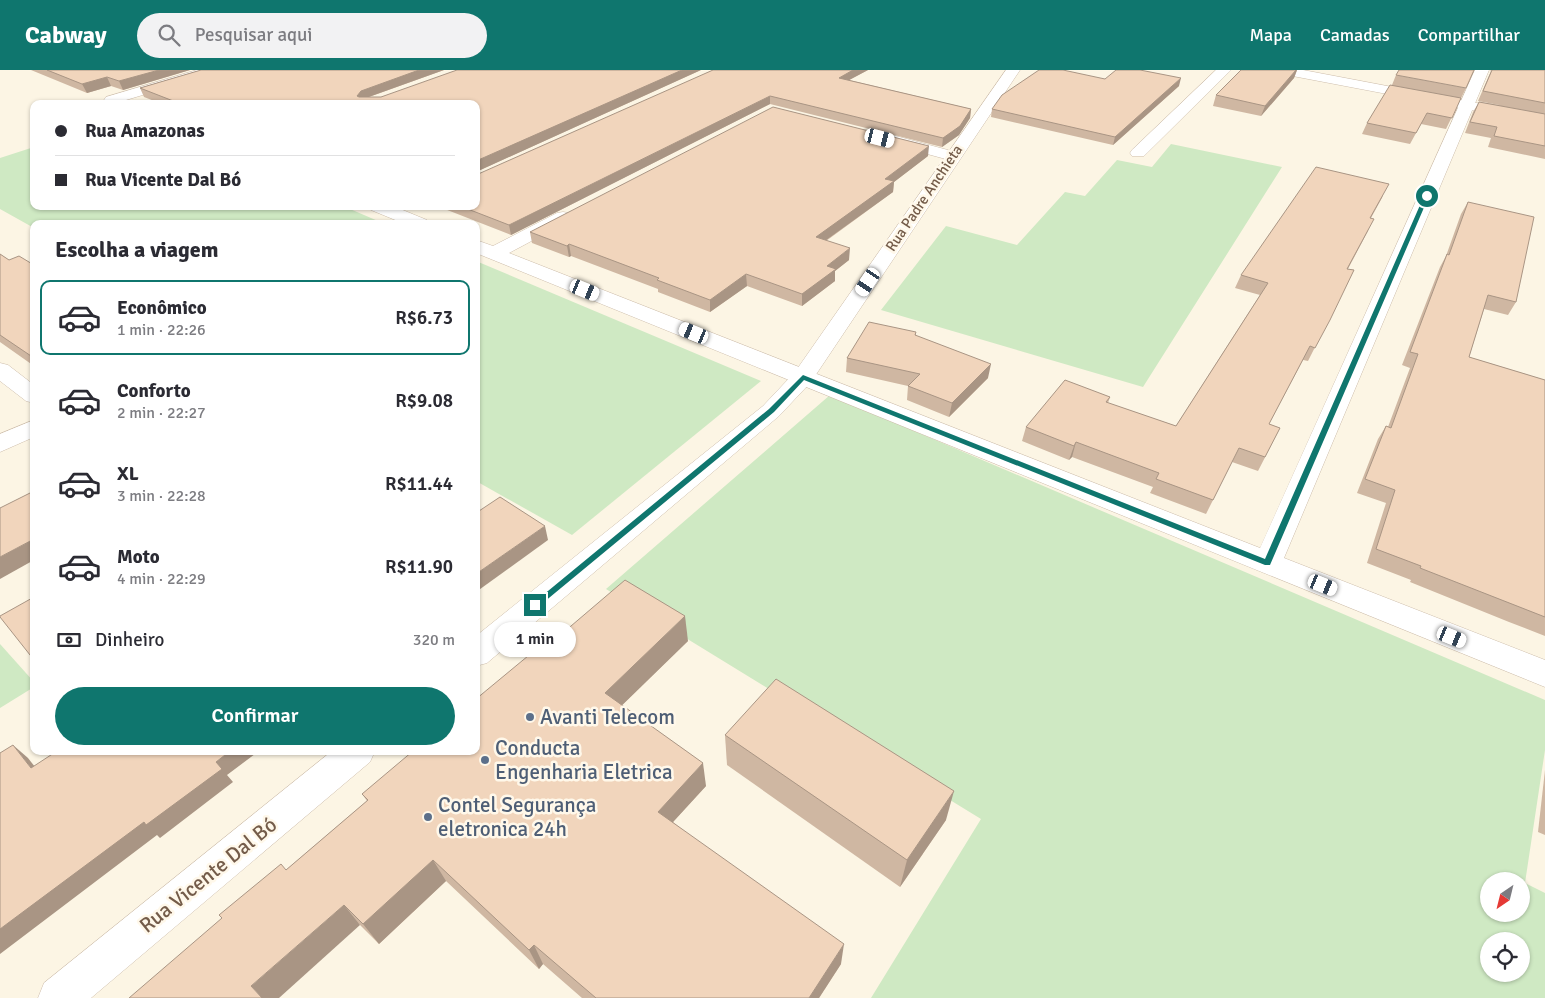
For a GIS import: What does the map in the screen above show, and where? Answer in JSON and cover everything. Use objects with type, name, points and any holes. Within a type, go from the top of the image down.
[{"type":"street","points":[[122,100],[211,70]]},
{"type":"street","name":"Rua Padre Anchieta","points":[[803,377],[1013,70]]},
{"type":"street","points":[[1138,153],[1224,70]]},
{"type":"street","points":[[1282,70],[1545,120]]},
{"type":"street","points":[[1268,563],[1482,70]]},
{"type":"street","points":[[876,136],[953,156]]},
{"type":"street","points":[[485,250],[581,208]]},
{"type":"street","points":[[387,210],[411,220]]},
{"type":"street","points":[[399,215],[410,210]]},
{"type":"street","points":[[485,250],[1545,674]]},
{"type":"street","points":[[0,370],[30,393]]},
{"type":"street","points":[[480,651],[771,411],[803,377]]},
{"type":"street","points":[[0,444],[30,429]]},
{"type":"street","name":"Rua Vicente Dal Bó","points":[[69,995],[353,755]]},
{"type":"green space","points":[[1171,144],[1282,167],[1143,387],[881,310],[946,226],[1017,245],[1065,192],[1085,196],[1117,160],[1152,167]]},
{"type":"green space","points":[[30,148],[30,210],[352,210],[376,220],[30,220],[30,226],[0,209],[0,158]]},
{"type":"green space","points":[[480,263],[761,381],[572,535],[480,483]]},
{"type":"green space","points":[[830,395],[1545,700],[1545,750],[1527,872],[1480,872],[1480,922],[1530,922],[1530,886],[1545,893],[1545,998],[871,998],[981,819],[606,589]]},
{"type":"green space","points":[[0,644],[30,678],[30,689],[0,708]]},
{"type":"building","points":[[47,70],[159,70],[119,81],[107,77],[82,84]]},
{"type":"building","points":[[201,70],[419,70],[361,91],[357,96],[381,97],[457,70],[682,70],[480,159],[480,100],[171,100],[140,88]]},
{"type":"building","points":[[713,70],[853,70],[839,78],[971,109],[960,126],[943,138],[770,96],[509,225],[470,210],[480,210],[480,173]]},
{"type":"building","points":[[1039,70],[1063,70],[1105,79],[1116,70],[1140,70],[1181,78],[1115,137],[992,109],[1002,95]]},
{"type":"building","points":[[1241,70],[1296,70],[1265,106],[1216,95]]},
{"type":"building","points":[[1399,70],[1474,70],[1466,88],[1396,75]]},
{"type":"building","points":[[1492,70],[1545,70],[1545,103],[1483,91]]},
{"type":"building","points":[[1390,85],[1461,98],[1452,118],[1427,113],[1416,133],[1367,123]]},
{"type":"building","points":[[1479,102],[1545,114],[1545,146],[1494,136],[1497,127],[1470,122]]},
{"type":"building","points":[[773,107],[929,146],[885,179],[894,181],[816,237],[850,248],[827,266],[836,269],[802,294],[746,274],[710,300],[657,280],[659,278],[569,244],[567,246],[530,232]]},
{"type":"building","points":[[1316,167],[1389,184],[1370,218],[1374,219],[1347,269],[1354,270],[1330,320],[1315,348],[1310,346],[1269,424],[1280,428],[1265,457],[1239,448],[1213,500],[1156,479],[1159,473],[1076,442],[1074,446],[1026,427],[1065,380],[1110,397],[1106,402],[1176,426],[1268,283],[1241,275]]},
{"type":"building","points":[[1468,202],[1534,217],[1516,302],[1488,295],[1469,357],[1545,380],[1545,617],[1376,549],[1395,490],[1365,479],[1386,426],[1391,428],[1418,354],[1410,352]]},
{"type":"building","points":[[0,254],[9,260],[19,256],[30,263],[30,355],[0,335]]},
{"type":"building","points":[[869,322],[916,332],[915,335],[991,364],[952,403],[908,386],[920,374],[847,358]]},
{"type":"building","points":[[30,493],[30,541],[0,557],[0,508]]},
{"type":"building","points":[[500,497],[545,526],[480,571],[480,510]]},
{"type":"building","points":[[625,580],[685,616],[605,693],[703,763],[658,812],[844,944],[809,998],[596,998],[534,945],[529,950],[433,860],[363,924],[344,905],[251,986],[262,998],[129,998],[222,918],[219,915],[281,864],[286,870],[368,800],[362,794],[408,755],[480,755],[480,696],[540,646],[544,649]]},
{"type":"building","points":[[30,599],[30,655],[0,617]]},
{"type":"building","points":[[776,679],[954,791],[907,860],[725,735]]},
{"type":"building","points":[[13,745],[31,768],[51,755],[225,755],[216,762],[222,769],[146,825],[144,822],[0,929],[0,753]]},
{"type":"place","name":"Avanti Telecom","points":[[530,717]]},
{"type":"place","name":"Conducta Engenharia Eletrica","points":[[485,760]]},
{"type":"place","name":"Contel Segurança eletronica 24h","points":[[428,817]]},
{"type":"route","points":[[535,605],[771,411],[803,377],[1268,563],[1427,196]]}]
